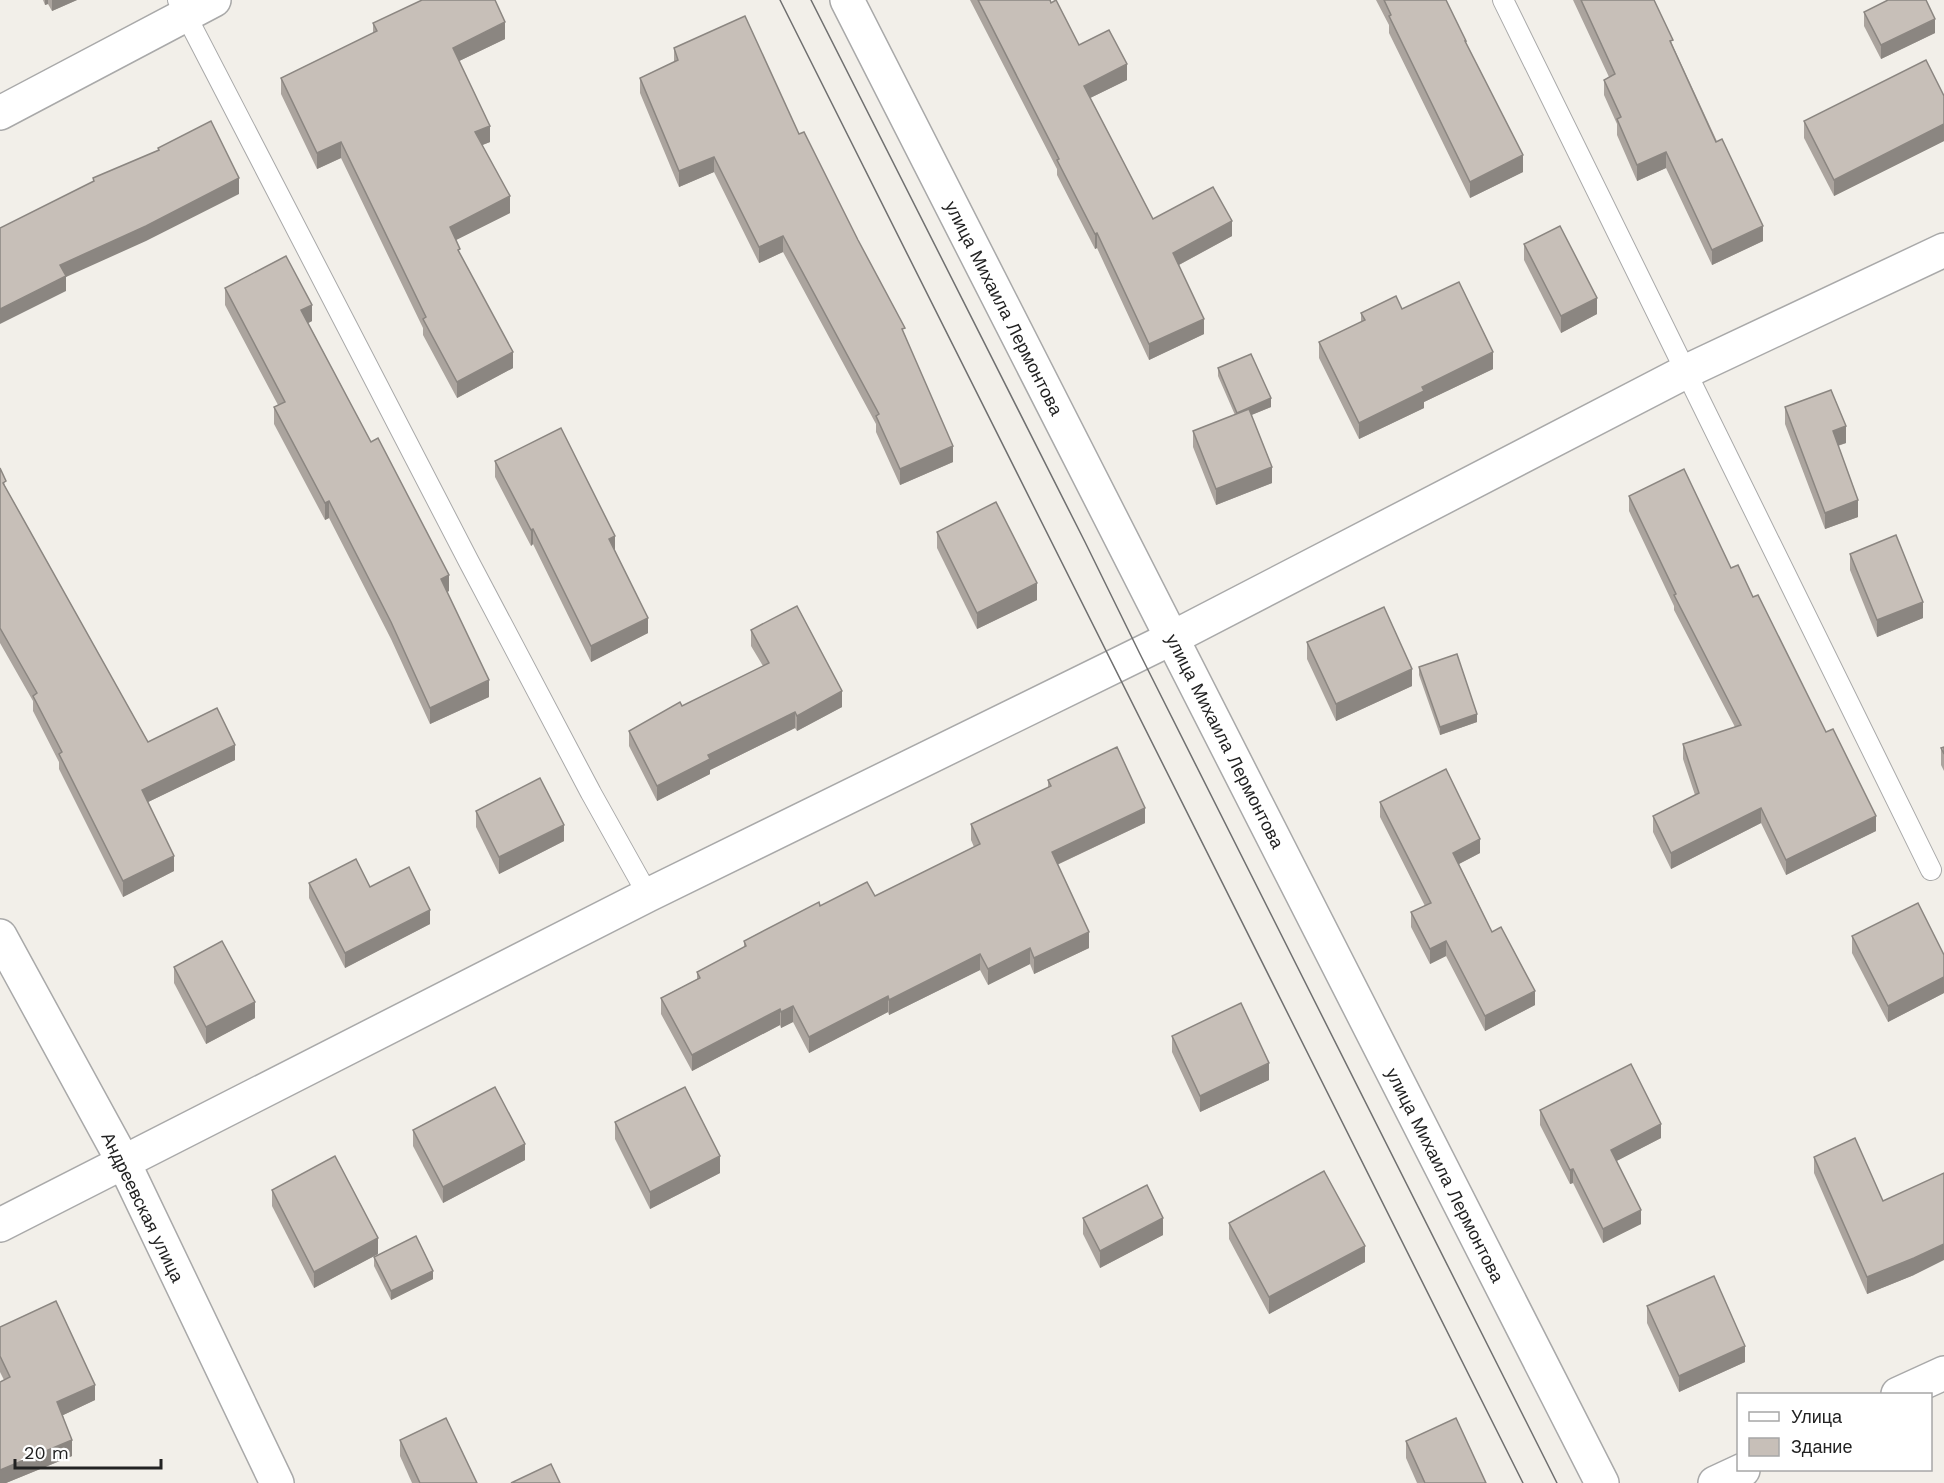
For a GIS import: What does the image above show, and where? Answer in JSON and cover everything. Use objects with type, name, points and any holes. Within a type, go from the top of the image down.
[{"type":"street","points":[[0,113],[182,8],[214,0]]},
{"type":"street","name":"улица Михаила Лермонтова","points":[[847,0],[1602,1483]]},
{"type":"street","points":[[0,1225],[648,895],[1172,638],[1687,371],[1944,250]]},
{"type":"street","name":"Андреевская улица","points":[[0,936],[123,1161],[277,1483]]},
{"type":"street","points":[[1903,1393],[1944,1372]]},
{"type":"street","points":[[1715,1483],[1741,1471]]},
{"type":"lane","points":[[1503,0],[1931,870]]},
{"type":"lane","points":[[182,8],[591,793],[648,895]]},
{"type":"building","points":[[422,0],[495,0],[505,22],[453,48],[490,126],[475,132],[510,196],[450,227],[460,249],[458,250],[513,352],[457,382],[423,319],[426,317],[341,142],[317,153],[281,78],[377,31],[373,23]]},
{"type":"building","points":[[978,0],[1050,0],[1051,3],[1056,0],[1079,45],[1109,30],[1127,64],[1084,86],[1153,219],[1213,187],[1232,221],[1173,253],[1204,319],[1149,344],[1097,233],[1095,234],[1057,160],[1059,159]]},
{"type":"building","points":[[1384,0],[1446,0],[1523,155],[1470,182],[1389,16],[1391,15]]},
{"type":"building","points":[[1581,0],[1654,0],[1716,142],[1722,139],[1763,226],[1712,250],[1666,152],[1637,165],[1617,119],[1621,117],[1604,80],[1615,74]]},
{"type":"building","points":[[1888,0],[1926,0],[1935,19],[1881,45],[1864,12]]},
{"type":"building","points":[[745,16],[799,134],[804,132],[905,328],[902,329],[953,446],[900,469],[876,416],[879,414],[783,236],[759,247],[714,157],[679,171],[640,78],[678,60],[674,48]]},
{"type":"building","points":[[1926,60],[1944,96],[1944,124],[1834,180],[1804,121]]},
{"type":"building","points":[[211,121],[239,178],[146,226],[60,265],[66,276],[0,309],[0,228],[94,181],[93,178],[159,150],[158,148]]},
{"type":"building","points":[[1560,226],[1597,298],[1561,316],[1524,244]]},
{"type":"building","points":[[286,256],[312,305],[301,310],[371,442],[378,438],[449,575],[441,579],[489,680],[430,708],[391,622],[329,501],[325,503],[274,407],[285,402],[225,288]]},
{"type":"building","points":[[1459,282],[1493,352],[1422,387],[1424,391],[1359,423],[1319,342],[1365,320],[1361,313],[1396,296],[1402,309]]},
{"type":"building","points":[[1251,354],[1271,398],[1237,413],[1218,368]]},
{"type":"building","points":[[1831,390],[1846,426],[1833,431],[1858,500],[1825,513],[1785,407]]},
{"type":"building","points":[[1249,409],[1272,467],[1216,489],[1193,431]]},
{"type":"building","points":[[561,428],[615,536],[609,539],[648,618],[591,646],[533,529],[531,530],[495,461]]},
{"type":"building","points":[[0,468],[6,481],[3,483],[148,742],[217,708],[235,745],[142,790],[174,856],[123,881],[59,754],[62,752],[33,696],[37,693],[0,628]]},
{"type":"building","points":[[1684,469],[1731,568],[1738,565],[1753,597],[1758,595],[1826,732],[1833,729],[1876,816],[1786,860],[1761,808],[1671,853],[1653,816],[1699,793],[1683,744],[1741,725],[1674,595],[1676,594],[1629,496]]},
{"type":"building","points":[[996,502],[1037,583],[977,613],[937,532]]},
{"type":"building","points":[[1896,535],[1923,602],[1877,620],[1850,554]]},
{"type":"building","points":[[797,606],[842,691],[797,716],[795,712],[708,755],[710,759],[657,786],[629,731],[680,702],[682,706],[769,663],[751,630]]},
{"type":"building","points":[[1384,607],[1412,669],[1336,704],[1307,642]]},
{"type":"building","points":[[1457,654],[1477,714],[1440,727],[1419,667]]},
{"type":"building","points":[[1117,747],[1145,808],[1052,852],[1089,932],[1034,958],[1030,948],[988,969],[980,954],[889,1000],[888,996],[809,1037],[793,1006],[781,1012],[780,1009],[692,1055],[661,998],[700,978],[697,972],[746,946],[744,941],[819,902],[820,906],[867,882],[875,896],[980,844],[971,824],[1051,786],[1048,780]]},
{"type":"building","points":[[1446,769],[1480,839],[1453,853],[1492,932],[1501,927],[1535,991],[1485,1016],[1446,941],[1430,949],[1411,912],[1431,903],[1380,802]]},
{"type":"building","points":[[540,778],[564,825],[499,857],[476,811]]},
{"type":"building","points":[[356,859],[370,887],[409,867],[430,910],[345,953],[309,883]]},
{"type":"building","points":[[1918,903],[1944,955],[1944,977],[1888,1006],[1852,936]]},
{"type":"building","points":[[222,941],[255,1002],[206,1027],[174,967]]},
{"type":"building","points":[[1241,1003],[1269,1063],[1200,1096],[1172,1036]]},
{"type":"building","points":[[1631,1064],[1661,1124],[1611,1150],[1641,1210],[1603,1229],[1540,1110]]},
{"type":"building","points":[[495,1087],[525,1144],[443,1187],[413,1130]]},
{"type":"building","points":[[685,1087],[720,1156],[650,1192],[615,1122]]},
{"type":"building","points":[[1855,1138],[1883,1201],[1944,1173],[1944,1244],[1867,1277],[1814,1157]]},
{"type":"building","points":[[335,1156],[378,1238],[314,1272],[272,1190]]},
{"type":"building","points":[[1324,1171],[1365,1246],[1269,1297],[1229,1223]]},
{"type":"building","points":[[1147,1185],[1163,1218],[1100,1251],[1083,1218]]},
{"type":"building","points":[[416,1236],[433,1271],[391,1291],[374,1257]]},
{"type":"building","points":[[1714,1276],[1745,1346],[1679,1376],[1647,1306]]},
{"type":"building","points":[[56,1301],[95,1385],[57,1402],[72,1440],[0,1470],[0,1382],[10,1377],[0,1356],[0,1327]]},
{"type":"building","points":[[446,1418],[477,1483],[420,1483],[400,1440]]},
{"type":"building","points":[[1456,1418],[1486,1483],[1425,1483],[1406,1441]]},
{"type":"building","points":[[551,1464],[560,1483],[511,1483]]},
{"type":"tram line","points":[[780,0],[1523,1483]]},
{"type":"tram line","points":[[811,0],[1557,1483]]}]
